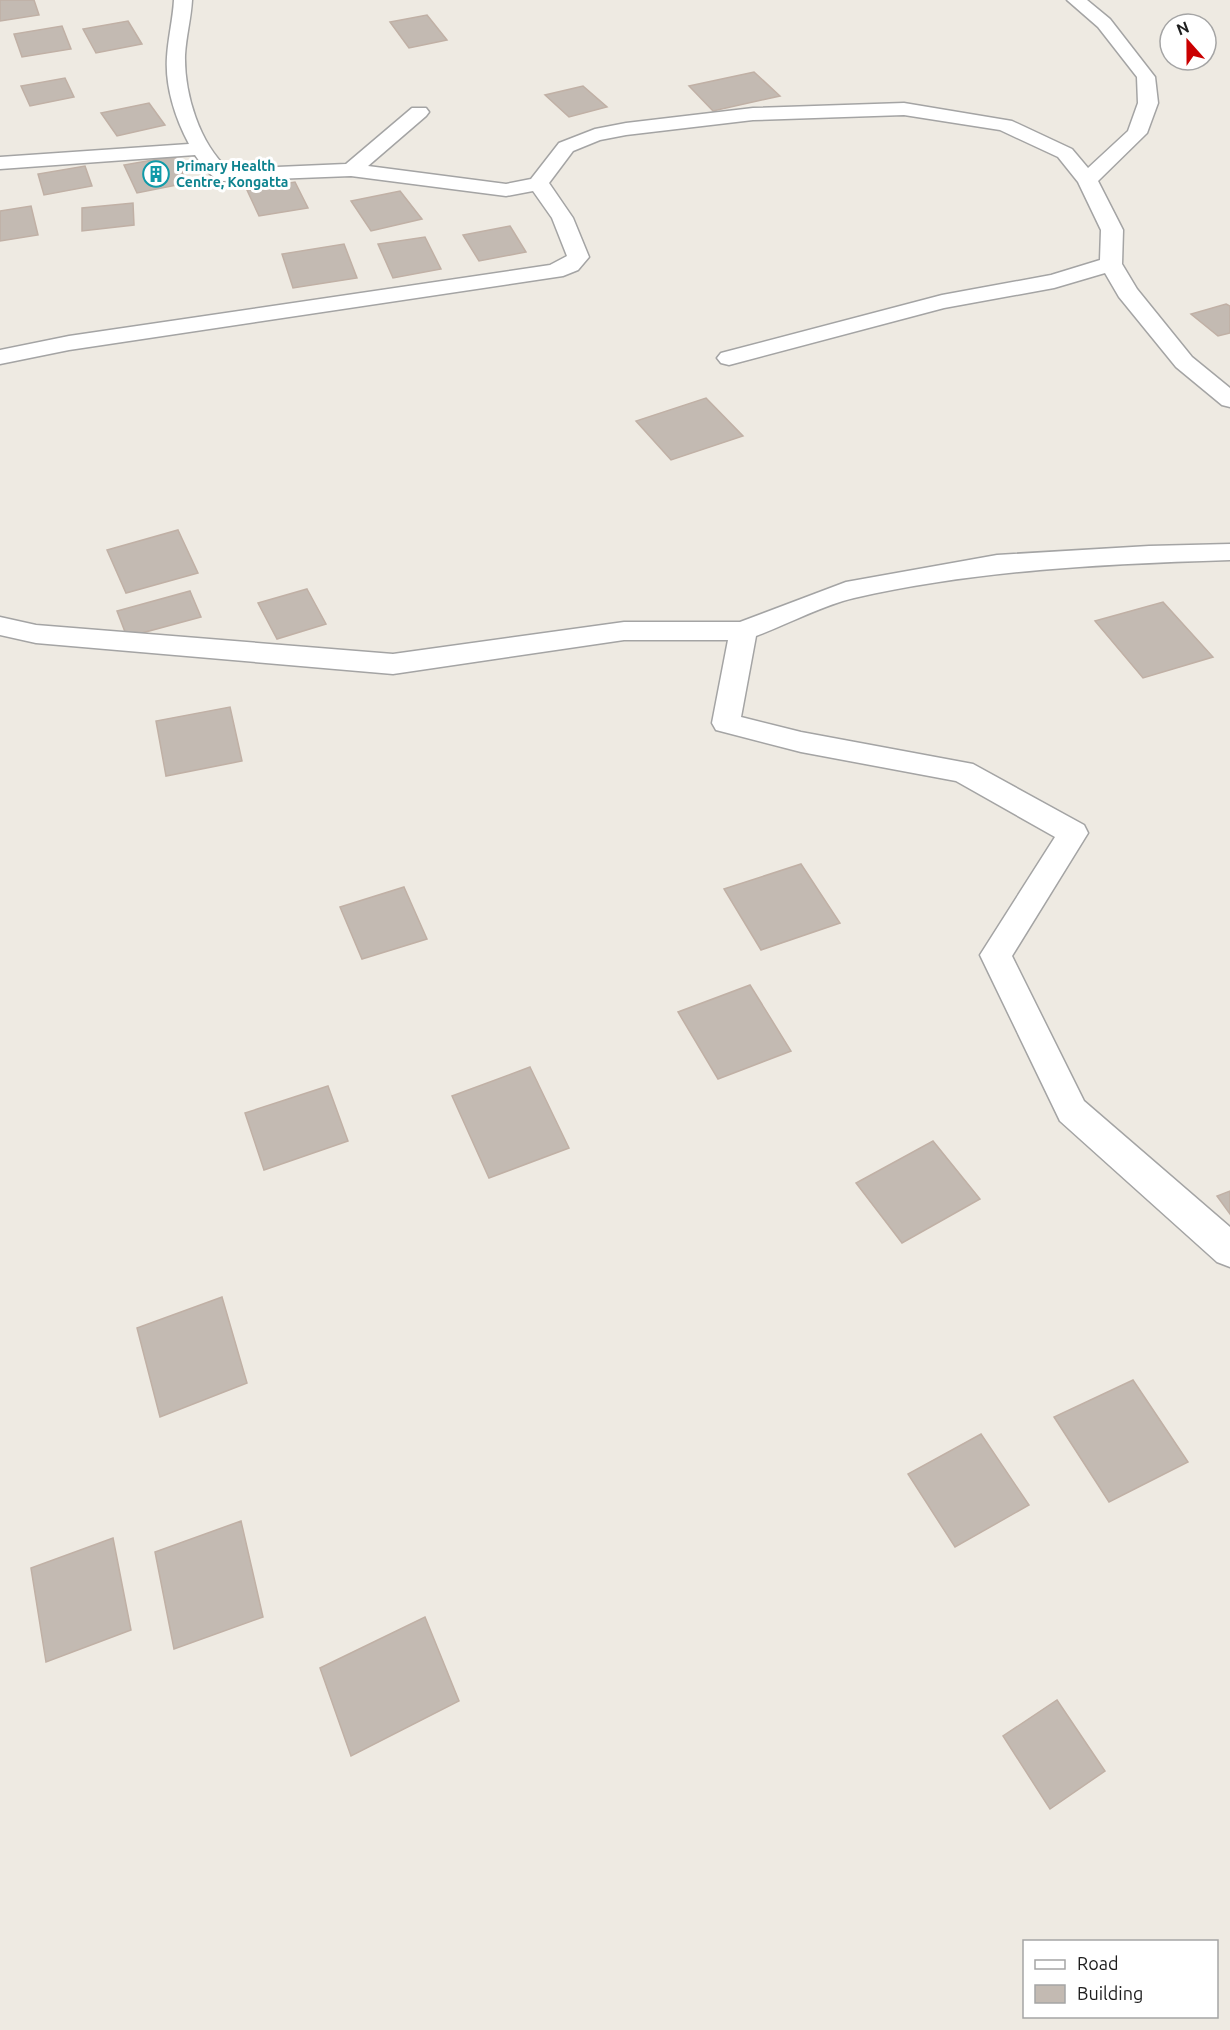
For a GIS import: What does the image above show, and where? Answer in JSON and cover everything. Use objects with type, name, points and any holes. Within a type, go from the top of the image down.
[{"type":"street","points":[[183,0],[176,64],[186,116],[200,149],[211,166],[223,175],[351,170],[506,190],[538,184],[566,147],[595,135],[616,131],[753,114],[904,109],[1005,126],[1065,153],[1087,180],[1112,230],[1111,264],[1127,292],[1184,362],[1230,400]]},
{"type":"street","points":[[1076,0],[1104,23],[1146,77],[1148,103],[1137,133],[1087,180]]},
{"type":"street","points":[[351,170],[419,112]]},
{"type":"street","points":[[0,163],[200,149]]},
{"type":"street","points":[[0,357],[69,343],[555,271],[570,265],[578,257],[575,243],[552,196],[538,184]]},
{"type":"street","points":[[729,358],[932,304],[1054,281],[1111,264]]},
{"type":"street","points":[[0,626],[36,634],[393,664],[624,631],[743,631],[846,591],[997,564],[1149,554],[1230,552]]},
{"type":"street","points":[[743,631],[726,723],[801,742],[963,772],[1073,833],[996,955],[1072,1111],[1230,1250]]},
{"type":"building","points":[[0,0],[34,0],[39,15],[0,21]]},
{"type":"building","points":[[427,15],[447,40],[409,48],[390,22]]},
{"type":"building","points":[[128,21],[142,44],[96,53],[83,29]]},
{"type":"building","points":[[62,26],[71,49],[22,57],[14,34]]},
{"type":"building","points":[[754,72],[780,96],[713,111],[689,86]]},
{"type":"building","points":[[65,78],[74,97],[30,106],[21,86]]},
{"type":"building","points":[[583,86],[607,107],[569,117],[545,95]]},
{"type":"building","points":[[149,103],[165,125],[117,136],[101,113]]},
{"type":"building","name":"Primary Health Centre, Kongatta","points":[[175,156],[187,183],[137,193],[124,165]]},
{"type":"building","points":[[85,166],[92,186],[44,195],[38,174]]},
{"type":"building","points":[[295,182],[308,208],[259,216],[247,190]]},
{"type":"building","points":[[400,191],[422,219],[371,231],[351,201]]},
{"type":"building","points":[[133,203],[134,225],[82,231],[82,208]]},
{"type":"building","points":[[31,206],[38,235],[0,241],[0,211]]},
{"type":"building","points":[[510,226],[526,252],[479,261],[463,235]]},
{"type":"building","points":[[425,237],[441,269],[393,278],[378,244]]},
{"type":"building","points":[[344,244],[357,278],[293,288],[282,254]]},
{"type":"building","points":[[1226,304],[1230,306],[1230,333],[1218,336],[1191,314]]},
{"type":"building","points":[[706,398],[743,436],[671,460],[636,421]]},
{"type":"building","points":[[178,530],[198,573],[126,593],[107,550]]},
{"type":"building","points":[[307,589],[326,624],[277,639],[258,603]]},
{"type":"building","points":[[190,591],[201,617],[127,637],[117,611]]},
{"type":"building","points":[[1163,602],[1213,657],[1143,678],[1095,621]]},
{"type":"building","points":[[230,707],[242,761],[166,776],[156,721]]},
{"type":"building","points":[[801,864],[840,923],[761,950],[724,889]]},
{"type":"building","points":[[404,887],[427,939],[362,959],[340,907]]},
{"type":"building","points":[[750,985],[791,1051],[718,1079],[678,1012]]},
{"type":"building","points":[[530,1067],[569,1148],[489,1178],[452,1096]]},
{"type":"building","points":[[328,1086],[348,1141],[264,1170],[245,1113]]},
{"type":"building","points":[[933,1141],[980,1199],[902,1243],[856,1183]]},
{"type":"building","points":[[1230,1191],[1230,1214],[1217,1196]]},
{"type":"building","points":[[222,1297],[247,1383],[160,1417],[137,1328]]},
{"type":"building","points":[[1133,1380],[1188,1462],[1109,1502],[1054,1417]]},
{"type":"building","points":[[981,1434],[1029,1505],[955,1547],[908,1474]]},
{"type":"building","points":[[241,1521],[263,1617],[174,1649],[155,1552]]},
{"type":"building","points":[[113,1538],[131,1630],[46,1662],[31,1568]]},
{"type":"building","points":[[425,1617],[459,1701],[351,1756],[320,1668]]},
{"type":"building","points":[[1057,1700],[1105,1771],[1050,1809],[1003,1736]]},
{"type":"place","name":"Primary Health Centre, Kongatta","points":[[156,174]]}]
